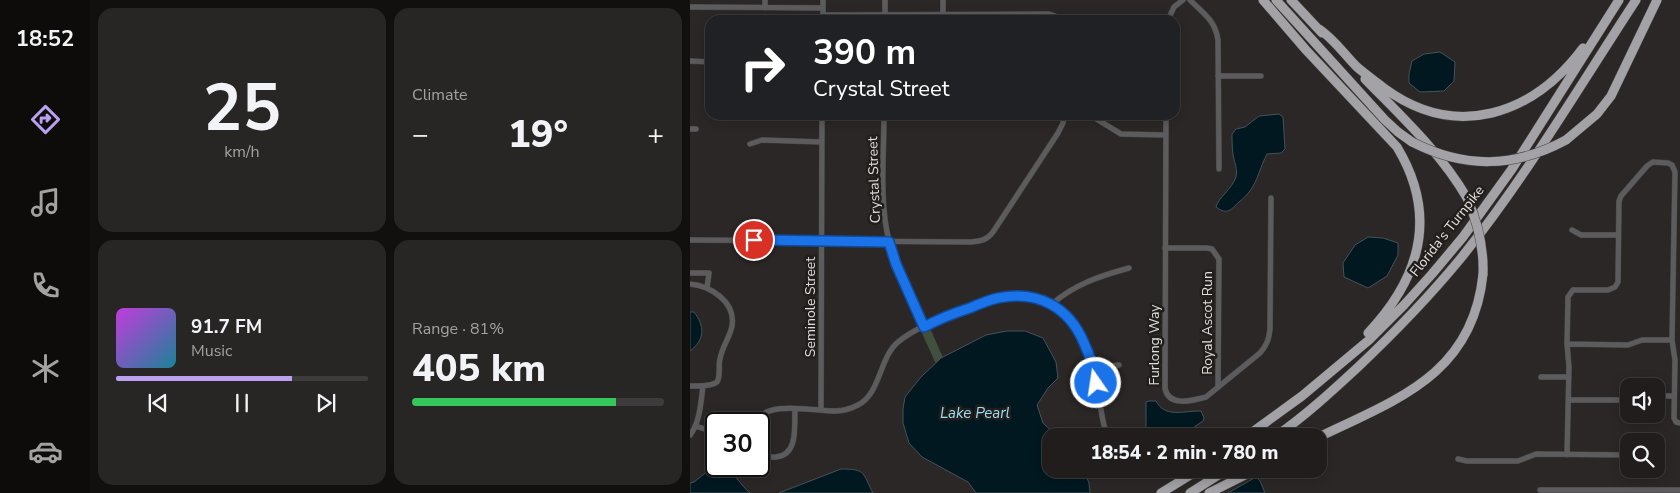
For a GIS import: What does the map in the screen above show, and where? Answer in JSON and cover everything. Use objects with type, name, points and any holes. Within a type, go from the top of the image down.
[{"type":"highway","points":[[1263,0],[1306,50],[1397,147],[1415,184],[1420,227],[1418,248],[1401,290],[1375,326],[1337,365]]},
{"type":"highway","points":[[1276,0],[1398,132],[1412,142],[1441,155],[1458,159],[1495,162],[1529,157],[1548,150],[1566,140],[1598,114],[1622,77],[1657,0]]},
{"type":"highway","points":[[1291,0],[1427,144],[1456,180],[1468,198],[1475,216],[1481,238],[1483,256],[1481,292],[1476,312],[1458,347],[1446,362],[1418,387],[1327,433]]},
{"type":"highway","name":"Florida's Turnpike","points":[[1287,428],[1317,405],[1391,335],[1461,259],[1522,176],[1636,0]]},
{"type":"highway","points":[[1319,29],[1328,35],[1357,67],[1403,101],[1436,113],[1470,116],[1489,114],[1508,108],[1538,94],[1564,71],[1617,4]]},
{"type":"highway","name":"Florida's Turnpike","points":[[1259,428],[1302,396],[1369,340],[1404,305],[1463,237],[1512,169],[1617,4]]},
{"type":"highway","points":[[1161,493],[1185,478]]},
{"type":"highway","points":[[1190,493],[1214,478]]},
{"type":"highway","points":[[1209,493],[1239,478]]},
{"type":"street","points":[[704,7],[705,0]]},
{"type":"street","points":[[765,0],[765,8]]},
{"type":"street","points":[[823,0],[823,15]]},
{"type":"street","points":[[884,15],[885,0]]},
{"type":"street","points":[[943,0],[943,14]]},
{"type":"street","points":[[1170,15],[1174,7],[1183,0]]},
{"type":"street","points":[[1190,0],[1213,22],[1218,40],[1219,169]]},
{"type":"street","points":[[690,7],[823,8]]},
{"type":"street","points":[[923,15],[1051,15]]},
{"type":"street","points":[[690,62],[705,62]]},
{"type":"street","points":[[1218,76],[1262,76]]},
{"type":"street","name":"Seminole Street","points":[[821,410],[822,120]]},
{"type":"street","name":"Crystal Street","points":[[884,120],[884,201],[889,242],[896,264],[924,327]]},
{"type":"street","points":[[690,240],[971,242],[988,238],[1058,133],[1063,120]]},
{"type":"street","points":[[1098,120],[1121,134],[1166,135]]},
{"type":"street","name":"Furlong Way","points":[[1166,120],[1166,395],[1170,400],[1196,400],[1206,397],[1260,353],[1269,339],[1271,198]]},
{"type":"street","points":[[750,144],[762,140],[822,142]]},
{"type":"street","points":[[1567,455],[1569,400],[1568,297],[1573,290],[1608,290],[1616,287],[1618,282],[1619,201],[1621,196],[1647,166],[1653,162],[1668,163],[1672,165],[1674,172],[1677,206],[1673,264],[1672,340],[1675,360],[1674,418],[1676,422],[1680,423]]},
{"type":"street","points":[[1572,230],[1582,235],[1618,235]]},
{"type":"street","name":"Royal Ascot Run","points":[[1165,248],[1212,249],[1219,259],[1218,387]]},
{"type":"street","points":[[1673,264],[1680,264]]},
{"type":"street","points":[[1052,304],[1065,292],[1077,286],[1095,278],[1129,268]]},
{"type":"street","points":[[690,273],[709,273],[707,288]]},
{"type":"street","points":[[690,284],[707,288],[720,296],[728,304],[732,320],[732,326],[720,357],[717,381],[703,386],[690,386]]},
{"type":"street","points":[[765,412],[777,408],[837,411],[858,405],[867,398],[891,349],[899,341],[943,317],[997,298],[1017,295],[1036,298],[1052,304],[1068,317],[1078,330],[1094,368],[1104,428]]},
{"type":"street","points":[[1567,344],[1628,345],[1642,340],[1672,340]]},
{"type":"street","points":[[1094,368],[1119,365]]},
{"type":"street","points":[[1541,376],[1569,377]]},
{"type":"street","points":[[690,435],[695,426],[703,386]]},
{"type":"street","points":[[1665,396],[1674,396]]},
{"type":"street","points":[[1569,400],[1620,400]]},
{"type":"street","points":[[770,457],[774,458],[786,453],[791,448],[794,437],[795,409]]},
{"type":"street","points":[[695,426],[705,429]]},
{"type":"street","points":[[1458,459],[1467,461],[1518,461],[1536,454],[1620,455]]},
{"type":"street","points":[[1540,490],[1680,490]]},
{"type":"green space","points":[[930,328],[948,369],[940,373],[921,331]]},
{"type":"water","points":[[1440,52],[1455,62],[1454,81],[1444,91],[1420,92],[1409,83],[1412,61],[1424,54]]},
{"type":"water","points":[[1279,114],[1283,117],[1285,149],[1281,153],[1267,154],[1250,191],[1231,209],[1226,211],[1220,210],[1216,207],[1217,204],[1236,177],[1232,134],[1236,129],[1245,127],[1259,116]]},
{"type":"water","points":[[1368,237],[1383,238],[1398,243],[1398,255],[1387,276],[1368,288],[1344,277],[1343,263],[1355,245]]},
{"type":"water","points":[[690,312],[694,312],[698,317],[702,333],[695,347],[690,351]]},
{"type":"water","name":"Lake Pearl","points":[[1007,331],[1025,331],[1043,338],[1056,362],[1058,378],[1048,388],[1037,405],[1043,423],[1048,428],[1042,428],[1042,478],[1087,478],[1090,493],[976,493],[968,482],[922,457],[909,443],[903,423],[905,397],[921,377],[941,358],[986,335]]},
{"type":"water","points":[[1156,401],[1164,410],[1169,412],[1201,411],[1204,418],[1203,421],[1193,428],[1146,428],[1146,402]]},
{"type":"water","points":[[841,469],[860,471],[873,493],[779,493]]},
{"type":"water","points":[[705,473],[705,477],[736,477],[750,493],[690,493],[690,483]]},
{"type":"water","points":[[1257,478],[1265,493],[1228,493]]},
{"type":"route","points":[[754,240],[889,242],[896,264],[924,327],[943,317],[997,298],[1017,295],[1036,298],[1052,304],[1068,317],[1078,330],[1094,368],[1096,383]]}]
